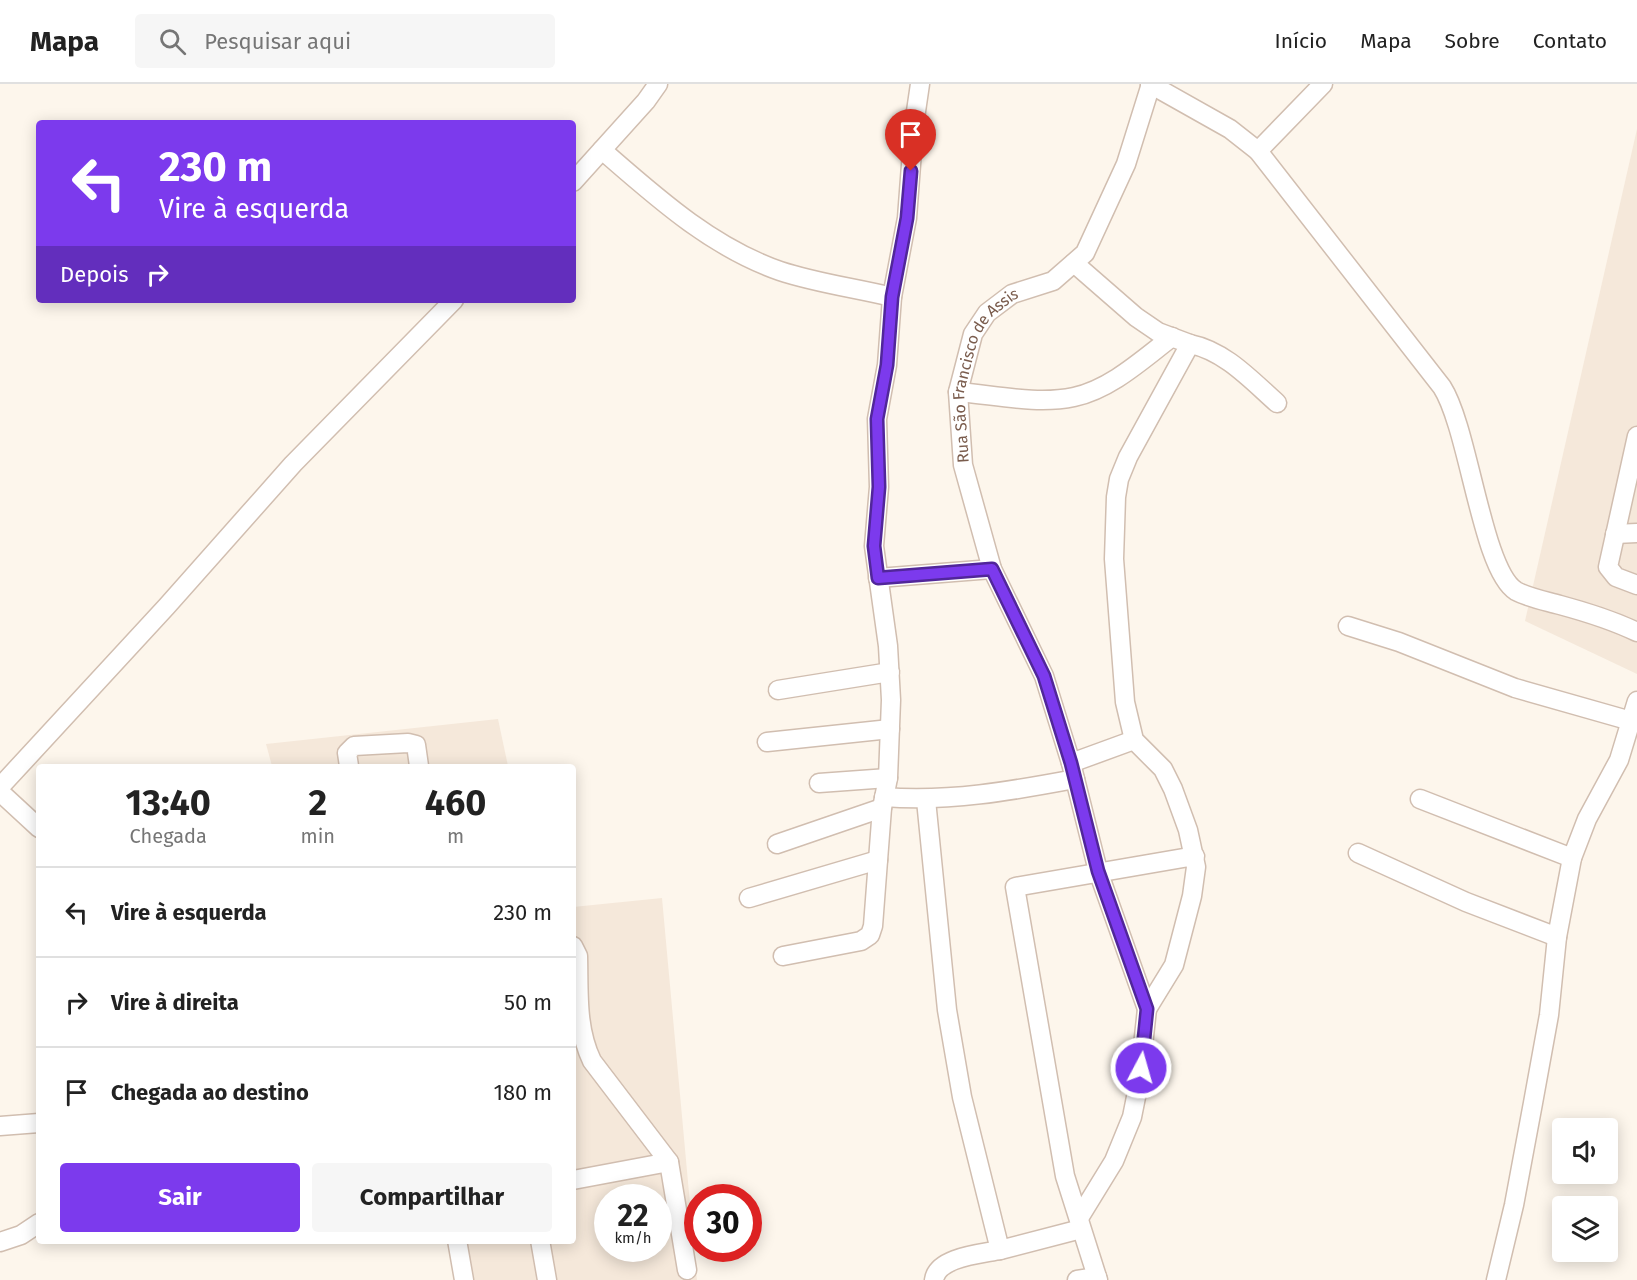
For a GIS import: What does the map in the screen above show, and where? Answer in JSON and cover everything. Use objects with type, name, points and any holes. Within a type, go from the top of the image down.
[{"type":"street","points":[[576,179],[658,84]]},
{"type":"street","points":[[783,956],[866,938],[873,926],[883,803],[888,778],[890,729],[890,672],[874,546],[879,487],[877,419],[887,365],[892,297],[907,218],[914,125],[920,84]]},
{"type":"street","points":[[1151,84],[1230,129],[1258,151],[1449,398],[1489,541],[1502,575],[1510,586],[1524,594],[1583,611],[1637,632]]},
{"type":"street","name":"Rua São Francisco de Assis","points":[[1080,1223],[1114,1161],[1132,1117],[1139,1082],[1147,1009],[1098,871],[1073,771],[1044,676],[992,569],[963,465],[958,392],[973,334],[987,313],[1011,294],[1053,281],[1085,253],[1102,222],[1126,164],[1151,84]]},
{"type":"street","points":[[1258,151],[1323,84]]},
{"type":"street","points":[[602,150],[688,221],[742,255],[782,271],[892,297]]},
{"type":"street","points":[[1074,263],[1136,317],[1158,332],[1208,348],[1233,364],[1277,403]]},
{"type":"street","points":[[0,787],[167,606],[293,464],[451,303]]},
{"type":"street","points":[[958,392],[1047,400],[1075,397],[1118,377],[1172,337]]},
{"type":"street","points":[[1147,1009],[1173,965],[1192,896],[1195,856],[1188,830],[1163,769],[1134,740],[1125,702],[1114,559],[1116,497],[1119,479],[1128,457],[1190,344]]},
{"type":"street","points":[[1637,436],[1609,570],[1616,577],[1637,585]]},
{"type":"street","points":[[1615,534],[1637,533]]},
{"type":"street","points":[[878,578],[992,569]]},
{"type":"street","points":[[1348,626],[1399,642],[1515,688],[1631,721]]},
{"type":"street","points":[[778,690],[890,672]]},
{"type":"street","points":[[1496,1280],[1514,1205],[1543,1048],[1557,937],[1572,858],[1587,819],[1614,771],[1637,701]]},
{"type":"street","points":[[766,742],[890,729]]},
{"type":"street","points":[[777,844],[883,803],[1005,792],[1073,771],[1134,740]]},
{"type":"street","points":[[349,764],[347,753],[354,746],[408,743],[416,745],[419,764]]},
{"type":"street","points":[[819,783],[888,778]]},
{"type":"street","points":[[0,792],[36,825]]},
{"type":"street","points":[[1420,799],[1572,858]]},
{"type":"street","points":[[926,800],[947,1010],[962,1097],[1000,1250]]},
{"type":"street","points":[[1358,853],[1466,903],[1557,937]]},
{"type":"street","points":[[1077,1280],[1097,1278],[1065,1176],[1015,887],[1195,856]]},
{"type":"street","points":[[749,898],[878,860]]},
{"type":"street","points":[[576,952],[578,956],[577,1031],[592,1061],[669,1162],[687,1270]]},
{"type":"street","points":[[0,1126],[36,1123]]},
{"type":"street","points":[[576,1179],[669,1162]]},
{"type":"street","points":[[934,1280],[937,1271],[945,1264],[1000,1250],[1080,1223]]},
{"type":"street","points":[[0,1242],[21,1235],[36,1225]]},
{"type":"street","points":[[458,1244],[464,1280]]},
{"type":"street","points":[[541,1244],[547,1280]]},
{"type":"shaded area","points":[[1637,129],[1637,674],[1525,621]]},
{"type":"shaded area","points":[[498,719],[508,764],[271,764],[266,744]]},
{"type":"shaded area","points":[[662,898],[688,1184],[684,1184],[684,1262],[695,1262],[697,1280],[472,1280],[464,1244],[576,1244],[576,907]]},
{"type":"route","points":[[911,171],[907,218],[892,297],[887,365],[877,419],[879,487],[874,546],[878,578],[992,569],[1044,676],[1071,763],[1098,871],[1127,960],[1147,1009],[1141,1068]]}]
